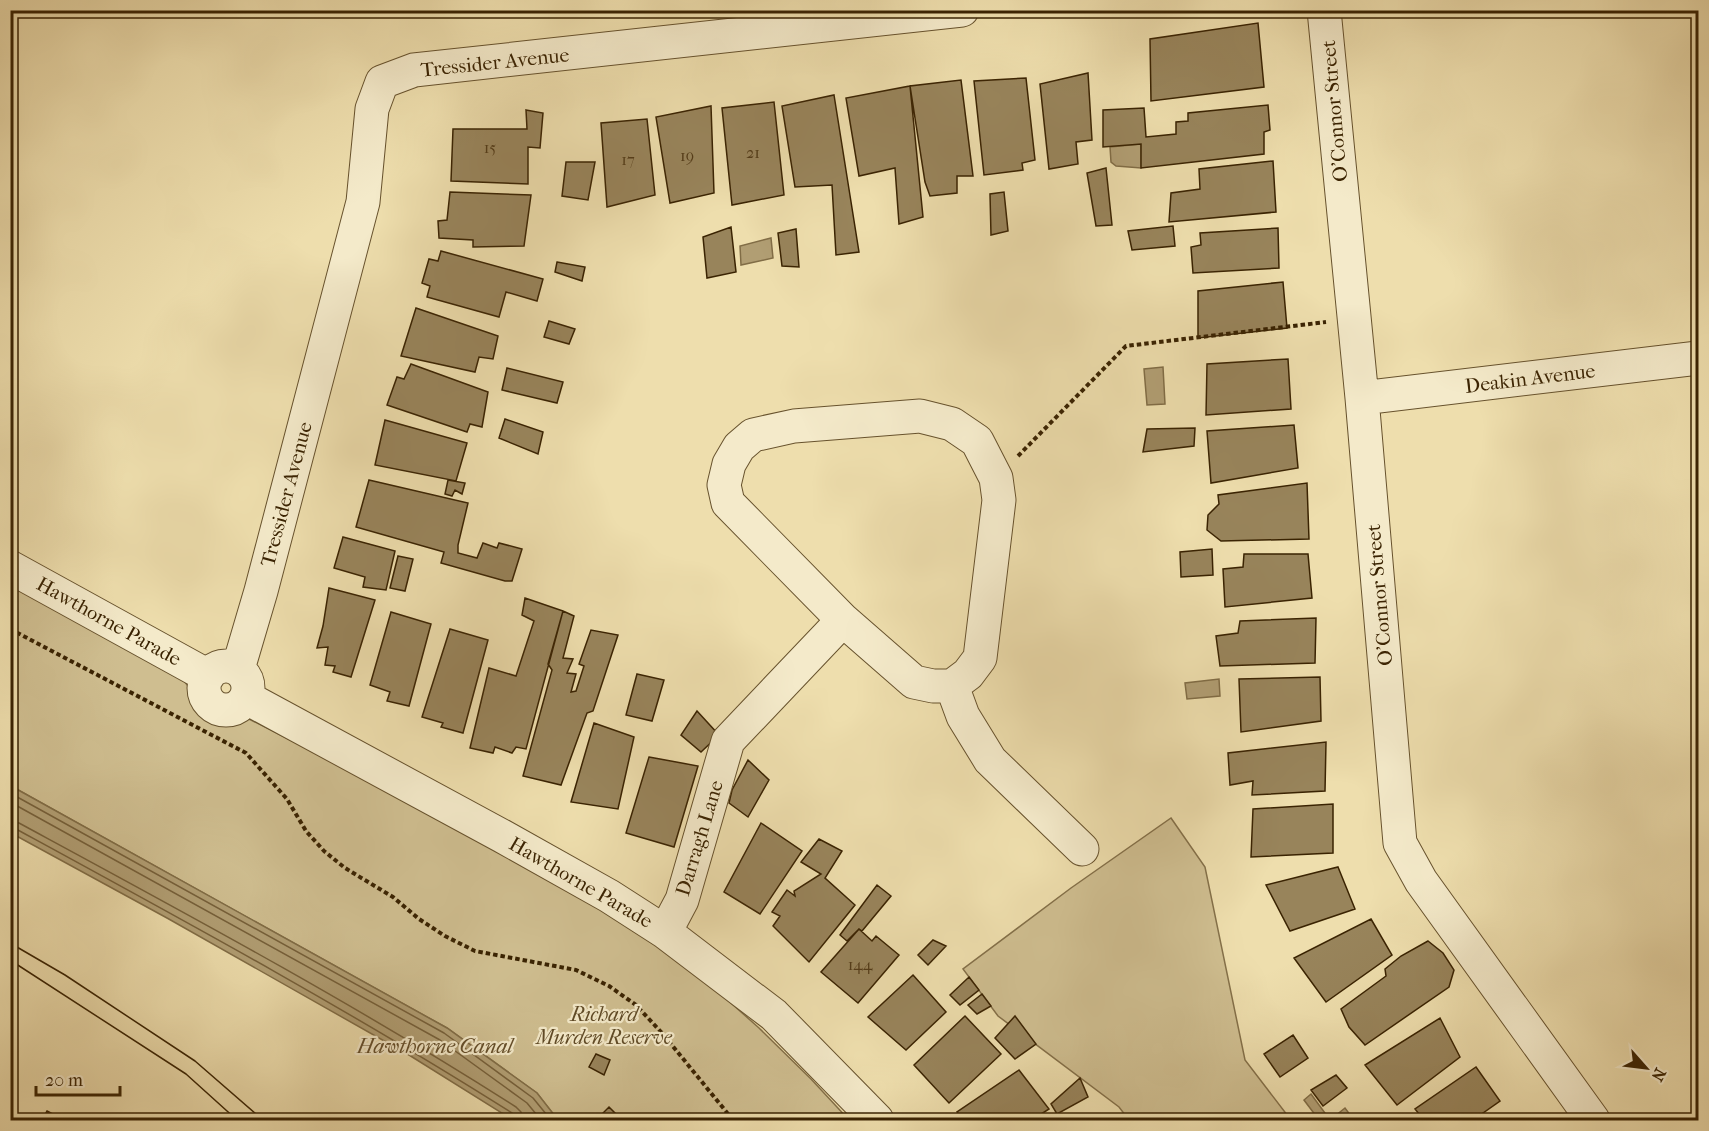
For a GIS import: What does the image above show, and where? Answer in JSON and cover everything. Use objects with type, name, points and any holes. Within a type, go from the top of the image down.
[{"type":"street","name":"Tressider Avenue","points":[[231,681],[261,591],[363,202],[372,109],[382,82],[414,70],[962,10]]},
{"type":"street","name":"O'Connor Street","points":[[1324,10],[1362,398],[1401,843],[1421,882],[1593,1120]]},
{"type":"street","name":"Deakin Avenue","points":[[1362,398],[1698,358]]},
{"type":"street","points":[[920,416],[952,424],[977,441],[996,477],[999,500],[980,657],[968,674],[952,686],[933,686],[914,682],[843,620],[728,503],[724,485],[729,464],[739,447],[753,435],[794,426],[920,416]]},
{"type":"street","name":"Hawthorne Parade","points":[[10,567],[231,681],[609,896],[665,932],[774,1015],[877,1120]]},
{"type":"street","name":"Darragh Lane","points":[[665,932],[682,900],[728,741],[843,620]]},
{"type":"street","points":[[952,686],[963,717],[990,760],[1082,849]]},
{"type":"path","points":[[996,477],[1126,346],[1301,326]]},
{"type":"path","points":[[10,629],[246,753],[287,799],[306,831],[324,851],[345,868],[393,897],[418,919],[445,936],[475,951],[576,970],[609,986],[636,1005],[662,1033],[733,1120]]},
{"type":"green space","name":"Richard Murden Reserve","points":[[10,584],[184,681],[209,712],[219,716],[244,717],[251,720],[365,778],[590,900],[694,970],[759,1028],[849,1120],[558,1120],[537,1093],[447,1028],[11,786]]},
{"type":"green space","points":[[1171,818],[1205,867],[1245,1060],[1291,1120],[1129,1120],[1119,1107],[998,1016],[963,969],[1071,888]]},
{"type":"water","points":[[1141,144],[1141,168],[1116,166],[1111,162],[1110,147]]},
{"type":"water","points":[[771,238],[773,258],[741,265],[740,246]]},
{"type":"water","points":[[1163,367],[1165,404],[1147,405],[1144,369]]},
{"type":"water","points":[[1219,679],[1220,696],[1187,699],[1185,683]]},
{"type":"water","name":"Hawthorne Canal","points":[[11,786],[447,1028],[537,1093],[558,1120],[513,1120],[409,1055],[11,833]]},
{"type":"water","points":[[1311,1094],[1330,1120],[1319,1120],[1304,1100]]},
{"type":"water","points":[[1345,1108],[1354,1120],[1330,1120]]},
{"type":"building","points":[[1258,23],[1264,87],[1151,101],[1150,39]]},
{"type":"building","points":[[1088,73],[1092,140],[1076,142],[1078,164],[1049,169],[1040,84]]},
{"type":"building","points":[[1026,78],[1035,160],[1022,163],[1023,170],[984,175],[974,81]]},
{"type":"building","points":[[961,80],[973,176],[957,176],[957,193],[930,196],[925,182],[910,86]]},
{"type":"building","points":[[910,86],[923,217],[899,224],[895,168],[859,176],[846,98]]},
{"type":"building","points":[[834,95],[859,252],[836,255],[832,185],[795,187],[782,106]]},
{"type":"building","points":[[774,102],[784,195],[732,205],[722,108]]},
{"type":"building","points":[[1268,105],[1270,130],[1264,132],[1264,154],[1141,168],[1141,144],[1103,147],[1103,110],[1144,108],[1146,137],[1176,134],[1176,122],[1188,121],[1188,113]]},
{"type":"building","points":[[711,106],[714,193],[670,203],[656,117]]},
{"type":"building","points":[[526,110],[543,113],[540,148],[528,147],[528,184],[451,181],[453,129],[527,129]]},
{"type":"building","points":[[647,119],[655,195],[607,207],[601,123]]},
{"type":"building","points":[[1273,161],[1276,212],[1169,222],[1171,193],[1200,189],[1199,169]]},
{"type":"building","points":[[566,162],[595,162],[588,200],[562,196]]},
{"type":"building","points":[[1106,168],[1112,225],[1096,226],[1087,173]]},
{"type":"building","points":[[450,192],[531,195],[524,246],[473,247],[473,240],[439,238],[438,221],[447,220]]},
{"type":"building","points":[[1004,192],[1008,231],[991,235],[990,194]]},
{"type":"building","points":[[1173,226],[1175,246],[1132,250],[1128,231]]},
{"type":"building","points":[[731,227],[736,272],[707,278],[703,237]]},
{"type":"building","points":[[1278,228],[1279,268],[1193,273],[1191,247],[1201,245],[1200,233]]},
{"type":"building","points":[[796,229],[799,267],[782,266],[778,233]]},
{"type":"building","points":[[441,251],[543,279],[537,301],[506,292],[499,317],[427,297],[430,286],[422,283],[429,259],[438,261]]},
{"type":"building","points":[[557,262],[585,267],[582,281],[555,272]]},
{"type":"building","points":[[1283,282],[1287,328],[1198,338],[1198,291]]},
{"type":"building","points":[[416,308],[498,336],[493,359],[479,357],[475,372],[401,356]]},
{"type":"building","points":[[549,321],[575,329],[569,344],[544,337]]},
{"type":"building","points":[[1288,359],[1291,409],[1206,415],[1207,364]]},
{"type":"building","points":[[411,364],[488,392],[482,427],[470,424],[467,432],[387,405],[397,377],[404,379]]},
{"type":"building","points":[[507,368],[563,382],[557,403],[502,390]]},
{"type":"building","points":[[505,419],[543,432],[538,454],[499,438]]},
{"type":"building","points":[[385,420],[467,443],[456,481],[375,465]]},
{"type":"building","points":[[1294,425],[1298,468],[1211,483],[1207,431]]},
{"type":"building","points":[[1195,428],[1194,446],[1143,452],[1147,429]]},
{"type":"building","points":[[369,480],[468,503],[458,553],[477,558],[483,543],[497,548],[499,543],[522,549],[512,581],[441,563],[444,552],[356,527]]},
{"type":"building","points":[[448,480],[465,483],[462,494],[455,490],[452,496],[445,494]]},
{"type":"building","points":[[1307,483],[1309,539],[1221,541],[1207,530],[1208,515],[1219,504],[1218,495]]},
{"type":"building","points":[[343,537],[395,551],[386,590],[363,587],[365,577],[334,568]]},
{"type":"building","points":[[1212,549],[1213,575],[1181,577],[1180,552]]},
{"type":"building","points":[[1244,554],[1308,554],[1312,598],[1225,607],[1223,569],[1243,567]]},
{"type":"building","points":[[398,556],[413,559],[405,591],[390,588]]},
{"type":"building","points":[[329,588],[375,600],[351,677],[333,672],[335,666],[325,665],[328,647],[317,648]]},
{"type":"building","points":[[525,598],[563,611],[526,749],[516,747],[512,753],[495,747],[493,753],[470,748],[489,668],[516,676],[534,621],[522,615]]},
{"type":"building","points":[[563,611],[574,616],[563,658],[573,659],[567,673],[576,674],[571,692],[576,691],[584,666],[579,664],[591,630],[618,635],[593,711],[587,713],[561,785],[523,776],[552,670],[548,664]]},
{"type":"building","points":[[391,612],[431,624],[409,706],[387,701],[390,692],[370,685]]},
{"type":"building","points":[[1316,618],[1315,663],[1220,666],[1216,636],[1238,633],[1240,621]]},
{"type":"building","points":[[450,629],[488,640],[463,733],[441,727],[443,723],[422,717]]},
{"type":"building","points":[[637,674],[664,680],[652,721],[626,715]]},
{"type":"building","points":[[1320,677],[1321,721],[1241,732],[1239,679]]},
{"type":"building","points":[[697,711],[719,735],[701,752],[681,735]]},
{"type":"building","points":[[594,723],[634,737],[618,809],[571,802]]},
{"type":"building","points":[[1326,742],[1325,791],[1252,795],[1253,781],[1230,785],[1228,753]]},
{"type":"building","points":[[649,757],[698,766],[674,847],[626,833]]},
{"type":"building","points":[[748,760],[769,780],[748,817],[729,803],[732,790]]},
{"type":"building","points":[[1333,804],[1333,853],[1251,857],[1253,809]]},
{"type":"building","points":[[761,823],[802,851],[760,914],[724,892]]},
{"type":"building","points":[[819,839],[842,851],[825,878],[855,905],[809,962],[773,926],[780,916],[772,912],[787,890],[795,896],[794,891],[821,874],[801,862]]},
{"type":"building","points":[[1338,867],[1355,909],[1290,931],[1266,885]]},
{"type":"building","points":[[877,885],[891,896],[862,931],[859,929],[847,941],[840,935]]},
{"type":"building","points":[[1371,919],[1392,955],[1326,1002],[1294,958]]},
{"type":"building","points":[[859,929],[872,941],[876,936],[899,955],[858,1003],[821,972]]},
{"type":"building","points":[[933,940],[946,946],[928,965],[918,955]]},
{"type":"building","points":[[1428,941],[1443,953],[1454,970],[1449,987],[1365,1045],[1349,1027],[1341,1009],[1386,976],[1385,969],[1401,956]]},
{"type":"building","points":[[913,975],[946,1012],[906,1050],[868,1017]]},
{"type":"building","points":[[969,977],[979,990],[960,1005],[950,995]]},
{"type":"building","points":[[982,994],[991,1006],[977,1014],[968,1005]]},
{"type":"building","points":[[965,1016],[1001,1054],[949,1103],[914,1065]]},
{"type":"building","points":[[1015,1016],[1036,1044],[1015,1059],[995,1038]]},
{"type":"building","points":[[1440,1018],[1460,1057],[1397,1105],[1365,1065]]},
{"type":"building","points":[[1293,1035],[1308,1058],[1280,1077],[1264,1054]]},
{"type":"building","points":[[596,1054],[610,1060],[604,1075],[589,1067]]},
{"type":"building","points":[[1476,1067],[1500,1101],[1473,1120],[1424,1120],[1415,1109]]},
{"type":"building","points":[[1019,1070],[1049,1109],[1032,1120],[964,1120],[957,1112]]},
{"type":"building","points":[[1336,1075],[1347,1088],[1323,1106],[1311,1090]]},
{"type":"building","points":[[1080,1078],[1088,1097],[1057,1114],[1051,1104]]},
{"type":"building","points":[[609,1107],[620,1118],[618,1120],[603,1120],[600,1116]]},
{"type":"building","points":[[47,1111],[64,1120],[42,1120]]},
{"type":"tram line","points":[[10,943],[65,975],[195,1061],[263,1120]]},
{"type":"tram line","points":[[10,960],[186,1074],[237,1120]]}]
